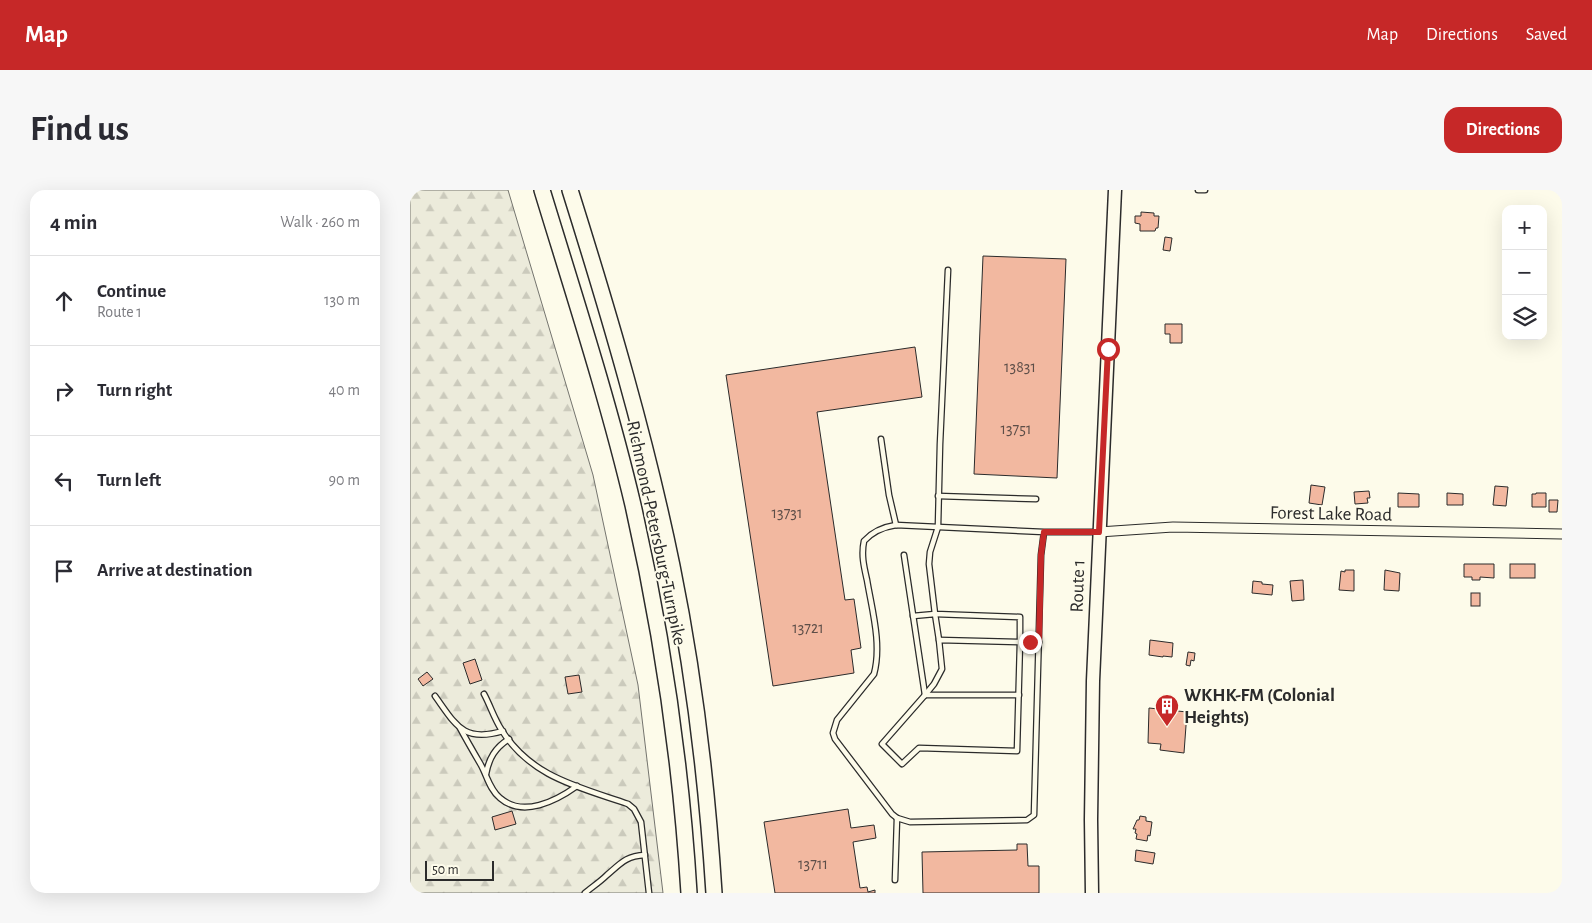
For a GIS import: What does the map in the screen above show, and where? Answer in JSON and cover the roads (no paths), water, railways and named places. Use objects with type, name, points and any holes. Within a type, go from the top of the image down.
[{"type":"highway","name":"Richmond-Petersburg Turnpike","points":[[542,190],[605,396],[632,504],[649,583],[666,675],[689,893]]},
{"type":"highway","name":"Richmond-Petersburg Turnpike","points":[[570,190],[626,376],[652,477],[672,566],[699,728],[710,823],[714,893]]},
{"type":"main road","name":"Route 1","points":[[1092,893],[1090,820],[1093,681],[1115,190]]},
{"type":"street","name":"Forest Lake Road","points":[[1099,532],[1173,527],[1562,534]]},
{"type":"lane","points":[[1198,190],[1205,190]]},
{"type":"lane","points":[[913,616],[935,614],[1020,618],[1017,751],[920,748],[902,764],[882,744],[934,684],[942,669],[939,640],[935,614],[929,564],[930,552],[938,527],[948,270]]},
{"type":"lane","points":[[881,439],[889,495],[896,525]]},
{"type":"lane","points":[[938,496],[1036,499]]},
{"type":"lane","points":[[1044,532],[1041,555],[1034,811],[1031,818],[1027,820],[910,822],[897,818],[834,739],[833,733],[836,720],[874,674],[878,654],[862,558],[864,542],[876,531],[884,527],[896,525],[1044,532],[1099,532]]},
{"type":"lane","points":[[904,555],[925,695]]},
{"type":"lane","points":[[939,640],[1039,642]]},
{"type":"lane","points":[[484,694],[503,731],[533,764],[546,773],[628,804],[634,809],[641,822],[646,855],[648,893]]},
{"type":"lane","points":[[925,695],[1019,695]]},
{"type":"lane","points":[[435,696],[460,728],[491,787],[499,798],[508,804],[533,807],[564,796],[577,786]]},
{"type":"lane","points":[[460,728],[468,733],[479,736],[503,731]]},
{"type":"lane","points":[[485,775],[488,761],[494,752],[509,739]]},
{"type":"lane","points":[[895,880],[897,818]]},
{"type":"lane","points":[[585,893],[618,864],[636,855],[646,855]]},
{"type":"place","name":"WKHK-FM (Colonial Heights)","points":[[1167,727]]}]
